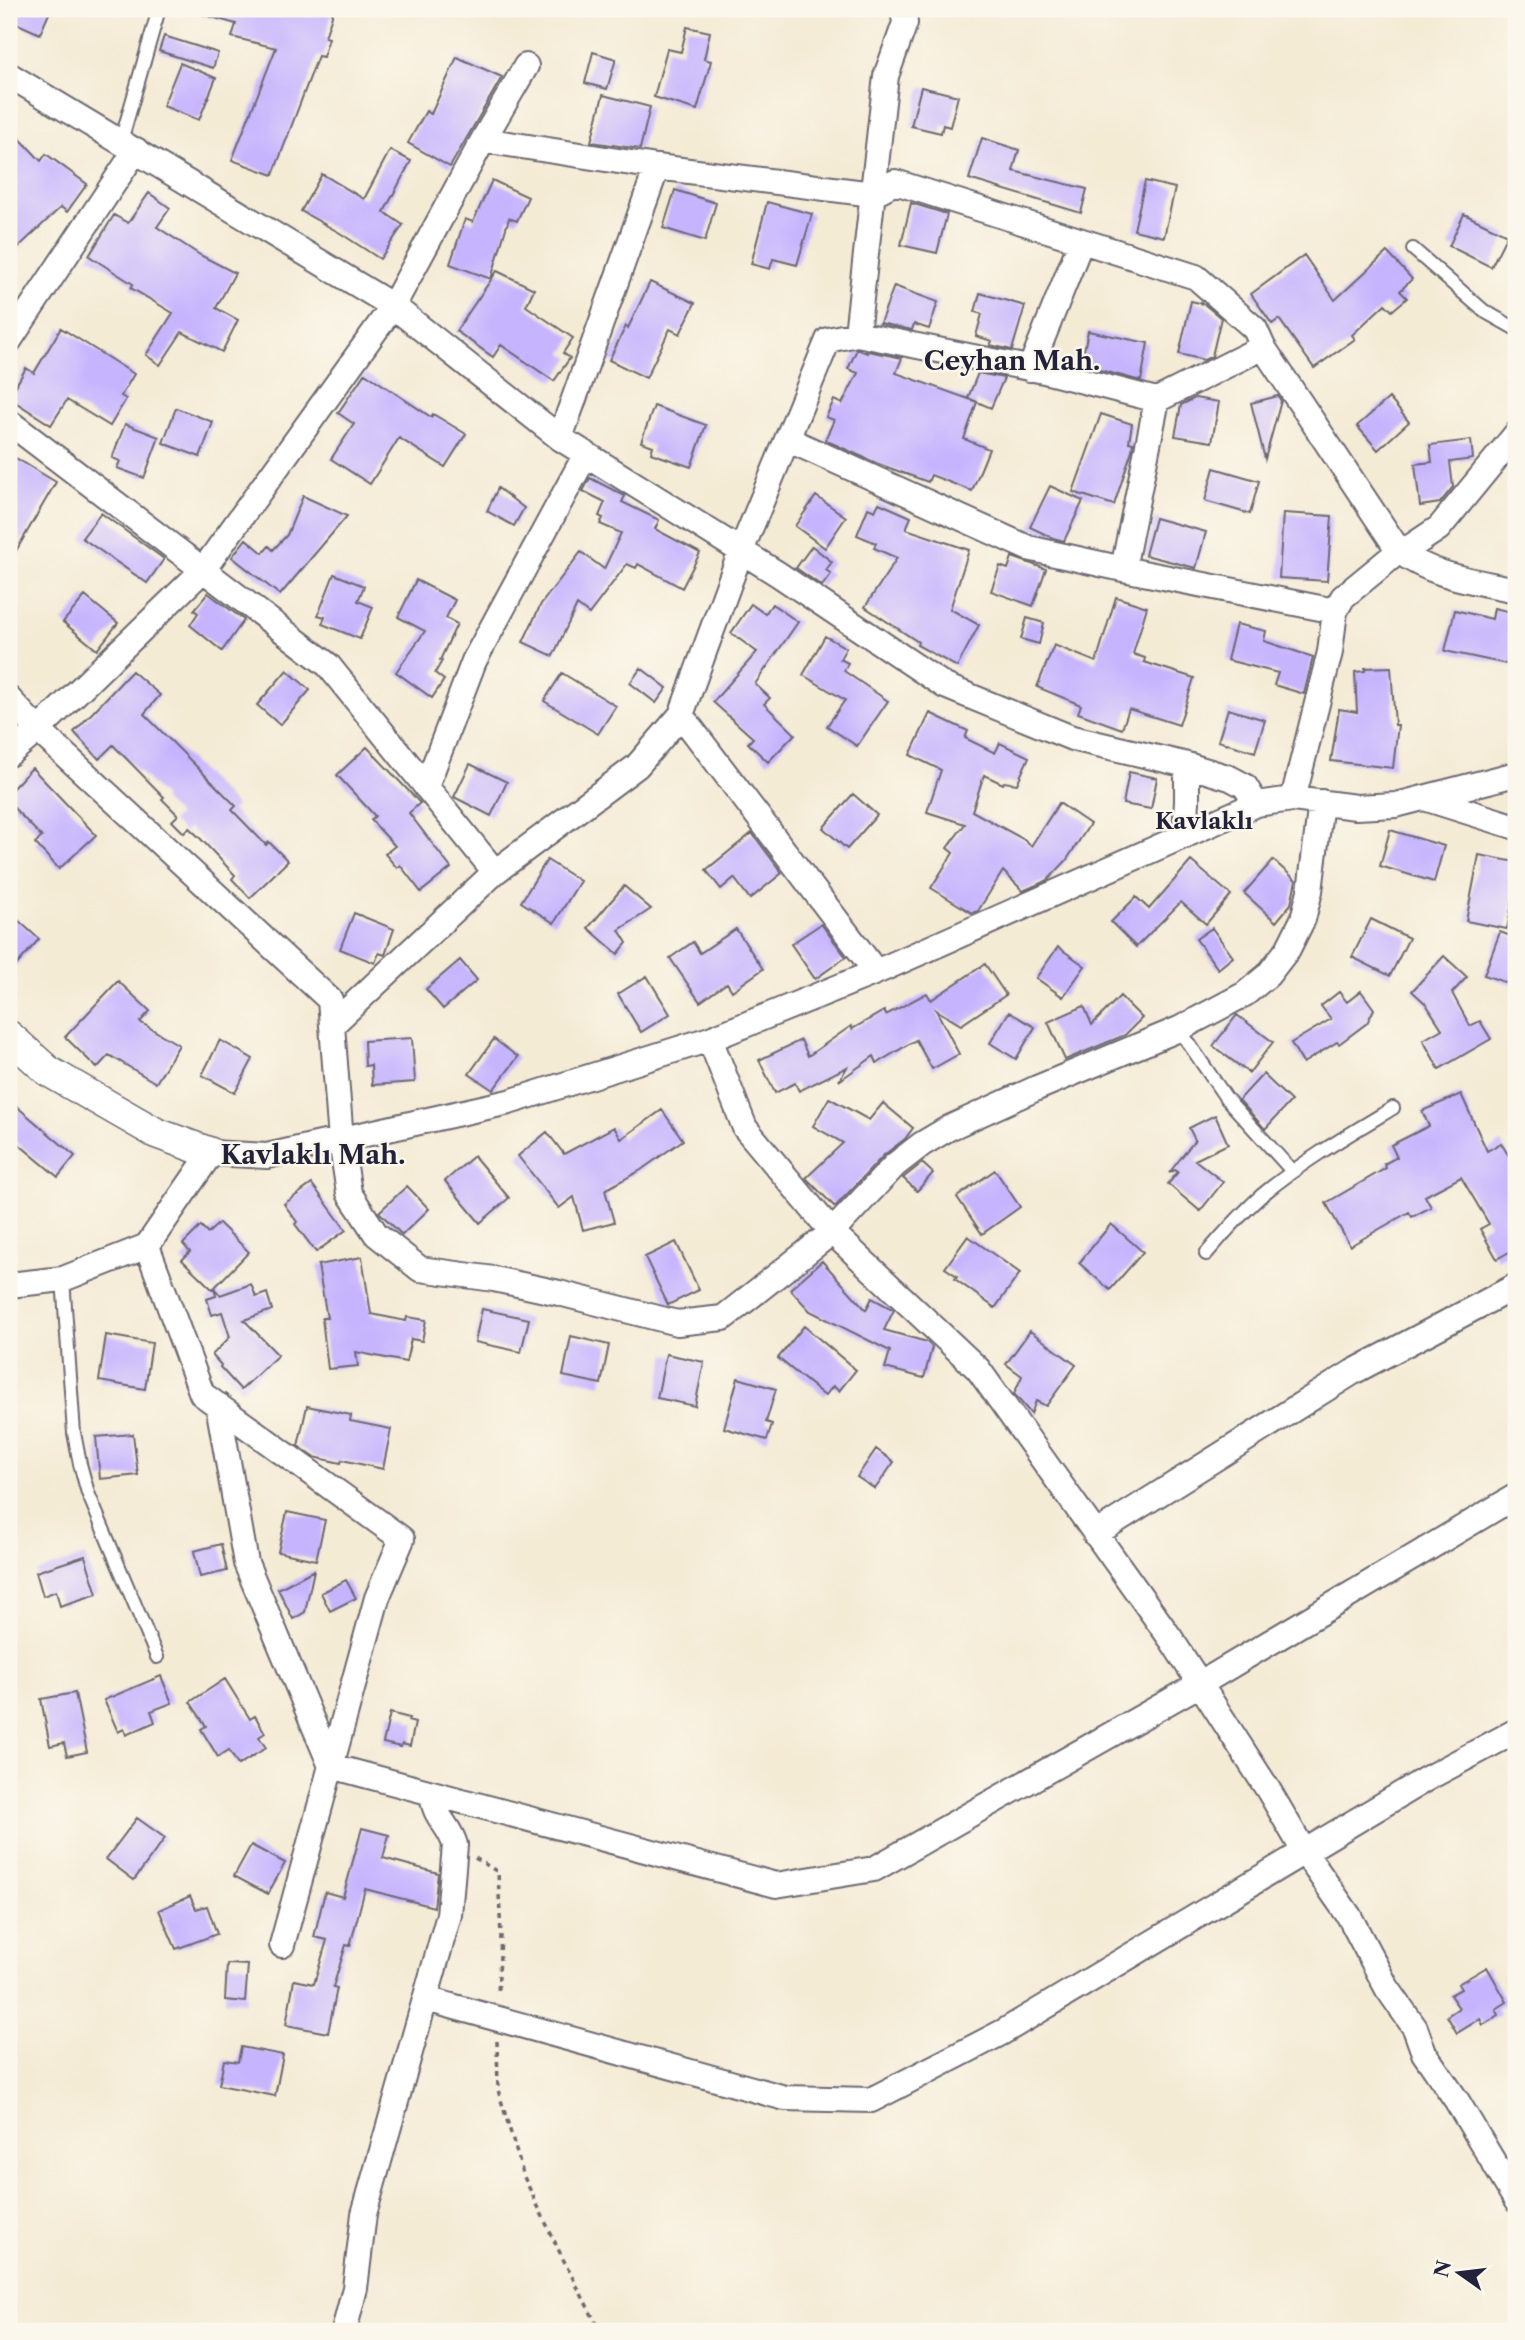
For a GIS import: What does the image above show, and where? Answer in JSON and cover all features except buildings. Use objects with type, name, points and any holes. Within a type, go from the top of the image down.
[{"type":"street","points":[[857,334],[886,76],[905,23],[903,9]]},
{"type":"street","points":[[9,754],[38,730],[203,570],[393,306],[526,66]]},
{"type":"street","points":[[9,75],[393,306],[560,438],[741,551],[945,686],[1072,738],[1230,778],[1245,786],[1256,804]]},
{"type":"street","points":[[483,140],[657,167],[873,194],[895,182],[1196,277],[1255,329],[1263,347],[1399,551],[1422,567],[1440,574],[1516,590]]},
{"type":"street","points":[[9,341],[129,145]]},
{"type":"street","points":[[560,438],[657,167]]},
{"type":"street","points":[[1030,369],[1081,242]]},
{"type":"street","points":[[332,1025],[495,872],[637,766],[681,715],[741,551],[828,340],[857,334],[1030,369],[1157,400],[1263,347]]},
{"type":"street","points":[[1123,569],[1157,400]]},
{"type":"street","points":[[9,422],[328,665],[495,872]]},
{"type":"street","points":[[1293,799],[1325,676],[1335,611],[1343,597],[1399,551],[1412,546],[1439,528],[1516,434]]},
{"type":"street","points":[[786,439],[1028,548],[1335,611]]},
{"type":"street","points":[[426,787],[474,661],[586,454]]},
{"type":"street","points":[[9,699],[38,730],[330,1000],[341,1140],[349,1193],[376,1234],[420,1269],[494,1279],[677,1323],[723,1318],[832,1232],[895,1165],[922,1144],[950,1128],[1037,1088],[1179,1029],[1245,994],[1268,975],[1288,949],[1303,919],[1310,891],[1321,802]]},
{"type":"street","points":[[681,715],[876,972]]},
{"type":"street","points":[[1185,836],[1187,765]]},
{"type":"street","points":[[9,1035],[48,1071],[156,1133],[211,1153],[267,1156],[509,1102],[710,1039],[876,972],[1256,804],[1293,799],[1356,807],[1396,805],[1516,774]]},
{"type":"street","points":[[1424,798],[1516,827]]},
{"type":"street","points":[[710,1039],[745,1128],[832,1232],[978,1369],[1200,1684],[1269,1791],[1305,1853],[1349,1916],[1387,1988],[1415,2028],[1424,2053],[1457,2101],[1516,2200]]},
{"type":"street","points":[[9,1285],[63,1279],[147,1246],[211,1153]]},
{"type":"street","points":[[147,1246],[202,1394],[402,1539],[377,1598],[282,1945]]},
{"type":"street","points":[[1095,1534],[1353,1372],[1516,1286]]},
{"type":"street","points":[[218,1405],[246,1563],[331,1766]]},
{"type":"street","points":[[331,1766],[776,1885],[874,1870],[1200,1684],[1516,1496]]},
{"type":"street","points":[[426,1999],[785,2098],[872,2099],[1003,2032],[1305,1853],[1318,1842],[1426,1779],[1516,1731]]},
{"type":"street","points":[[344,2331],[355,2287],[364,2214],[449,1915],[455,1845],[453,1836],[434,1809],[433,1794]]},
{"type":"lane","points":[[129,145],[159,9]]},
{"type":"lane","points":[[1413,250],[1484,311],[1516,329]]},
{"type":"lane","points":[[1179,1029],[1226,1098],[1292,1171]]},
{"type":"lane","points":[[1206,1254],[1242,1215],[1292,1171],[1393,1108]]},
{"type":"lane","points":[[63,1279],[74,1433],[80,1464],[88,1493],[157,1657]]},
{"type":"path","points":[[455,1845],[498,1872],[501,1936],[497,2018],[498,2090],[524,2177],[600,2331]]},
{"type":"district","name":"Ceyhan Mah.","points":[[1012,361]]},
{"type":"district","name":"Kavlaklı","points":[[1204,821]]},
{"type":"district","name":"Kavlaklı Mah.","points":[[313,1155]]}]
